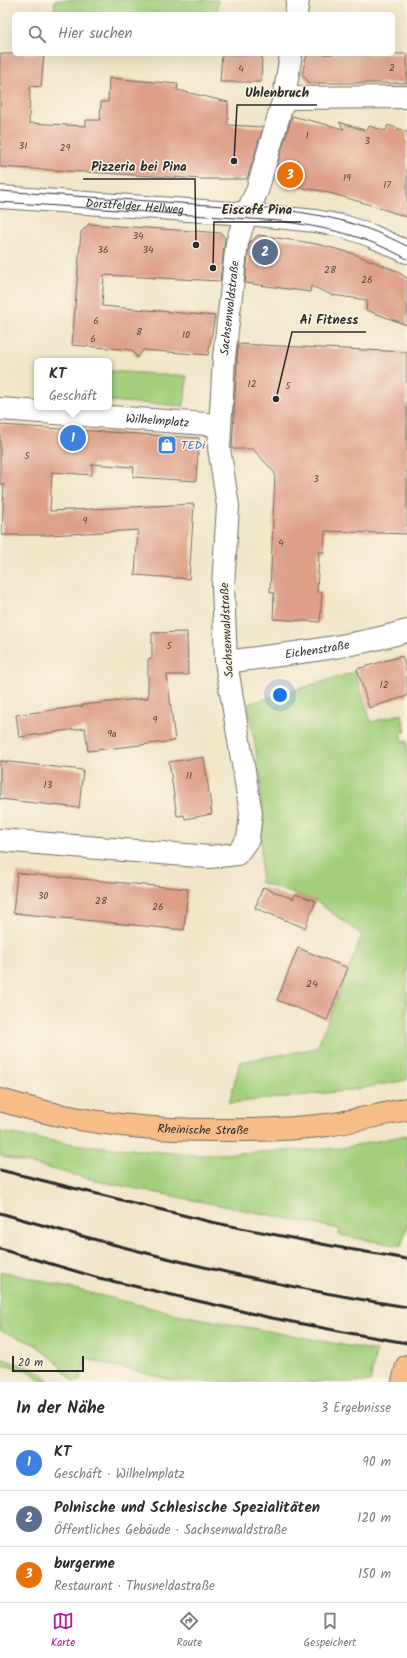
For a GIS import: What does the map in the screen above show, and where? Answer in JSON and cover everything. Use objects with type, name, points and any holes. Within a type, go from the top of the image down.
[{"type":"main road","name":"Rheinische Straße","points":[[0,1100],[37,1111],[92,1122],[188,1131],[267,1130],[326,1125],[399,1111]]},
{"type":"main road","points":[[403,1382],[407,1366]]},
{"type":"street","points":[[296,12],[298,0]]},
{"type":"street","name":"Sachsenwaldstraße","points":[[0,840],[210,858],[237,854],[248,839],[251,813],[226,662],[223,586],[228,506],[219,448],[220,424],[224,357],[237,243],[246,214],[257,191],[284,98],[290,56]]},
{"type":"street","points":[[284,98],[407,97]]},
{"type":"street","name":"Dorstfelder Hellweg","points":[[0,197],[246,214],[315,221],[343,226],[372,236],[407,252]]},
{"type":"street","name":"Wilhelmplatz","points":[[0,409],[220,424]]},
{"type":"street","name":"Eichenstraße","points":[[226,662],[328,649],[380,639],[407,631]]},
{"type":"green space","points":[[55,0],[218,0],[217,12],[54,12]]},
{"type":"green space","points":[[112,371],[187,376],[184,406],[112,401]]},
{"type":"green space","points":[[355,672],[371,722],[401,714],[406,731],[401,733],[403,742],[407,741],[407,1080],[346,1091],[229,1103],[240,1062],[317,1048],[362,935],[316,901],[261,883],[261,782],[248,704]]},
{"type":"green space","points":[[0,1132],[71,1144],[196,1155],[342,1148],[407,1135],[407,1226],[401,1246],[339,1235],[340,1229],[102,1182],[0,1156]]},
{"type":"green space","points":[[0,1271],[181,1315],[376,1351],[370,1382],[179,1382],[86,1359],[80,1380],[73,1382],[58,1363],[36,1345],[0,1330]]},
{"type":"green space","points":[[0,1358],[39,1371],[50,1382],[43,1382],[29,1371],[0,1365]]},
{"type":"building","points":[[0,54],[12,54],[12,56],[44,56],[41,87],[30,86],[29,123],[86,126],[86,120],[100,120],[101,102],[108,102],[109,78],[178,84],[177,90],[228,102],[228,125],[263,127],[247,179],[202,179],[0,167]]},
{"type":"building","points":[[395,54],[407,54],[407,83],[309,83],[302,74],[306,56],[395,56]]},
{"type":"building","points":[[222,56],[262,56],[261,82],[220,82]]},
{"type":"building","points":[[292,116],[344,129],[339,122],[367,131],[369,126],[386,131],[388,125],[407,132],[407,217],[322,191],[283,185],[275,172]]},
{"type":"building","points":[[89,224],[221,233],[225,238],[220,281],[104,275],[102,306],[215,316],[208,355],[143,350],[137,358],[132,350],[72,345],[81,232]]},
{"type":"building","points":[[258,235],[317,244],[351,253],[395,270],[407,278],[407,325],[366,310],[367,300],[332,295],[311,286],[310,292],[245,283],[249,246]]},
{"type":"building","points":[[238,344],[407,352],[407,534],[325,531],[324,552],[319,552],[317,592],[322,592],[320,622],[273,619],[274,593],[270,592],[275,473],[253,449],[232,449]]},
{"type":"building","points":[[0,425],[199,438],[196,481],[133,477],[134,467],[92,464],[92,475],[52,472],[50,511],[194,504],[189,579],[135,575],[138,530],[49,535],[2,535],[4,484],[0,484]]},
{"type":"building","points":[[187,632],[188,675],[167,675],[175,741],[88,751],[85,728],[19,737],[16,715],[83,706],[82,705],[148,698],[148,659],[152,659],[152,633]]},
{"type":"building","points":[[402,656],[407,673],[407,696],[369,708],[357,669]]},
{"type":"building","points":[[204,757],[212,814],[185,819],[184,815],[177,816],[169,762]]},
{"type":"building","points":[[0,761],[83,770],[79,808],[0,799]]},
{"type":"building","points":[[17,873],[188,889],[184,930],[13,913]]},
{"type":"building","points":[[263,887],[293,899],[295,894],[316,901],[305,928],[255,908]]},
{"type":"building","points":[[298,948],[348,968],[327,1020],[277,1000]]},
{"type":"tram line","points":[[0,191],[283,210],[332,218],[346,222],[376,232],[407,246]]},
{"type":"tram line","points":[[0,202],[280,221],[330,230],[361,238],[407,259]]},
{"type":"railway","points":[[0,1170],[211,1222],[407,1259]]},
{"type":"railway","points":[[0,1213],[202,1267],[355,1299],[407,1307]]},
{"type":"railway","points":[[0,1249],[99,1278],[267,1317],[407,1343]]},
{"type":"place","name":"Uhlenbruch","points":[[234,161]]},
{"type":"place","name":"burgerme","points":[[290,175]]},
{"type":"place","name":"Pizzeria bei Pina","points":[[196,245]]},
{"type":"place","name":"Polnische und Schlesische Spezialitäten","points":[[265,252]]},
{"type":"place","name":"Eiscafé Pina","points":[[213,268]]},
{"type":"place","name":"Ai Fitness","points":[[276,399]]},
{"type":"place","name":"KT","points":[[73,438]]},
{"type":"place","name":"TEDi","points":[[167,445]]}]
